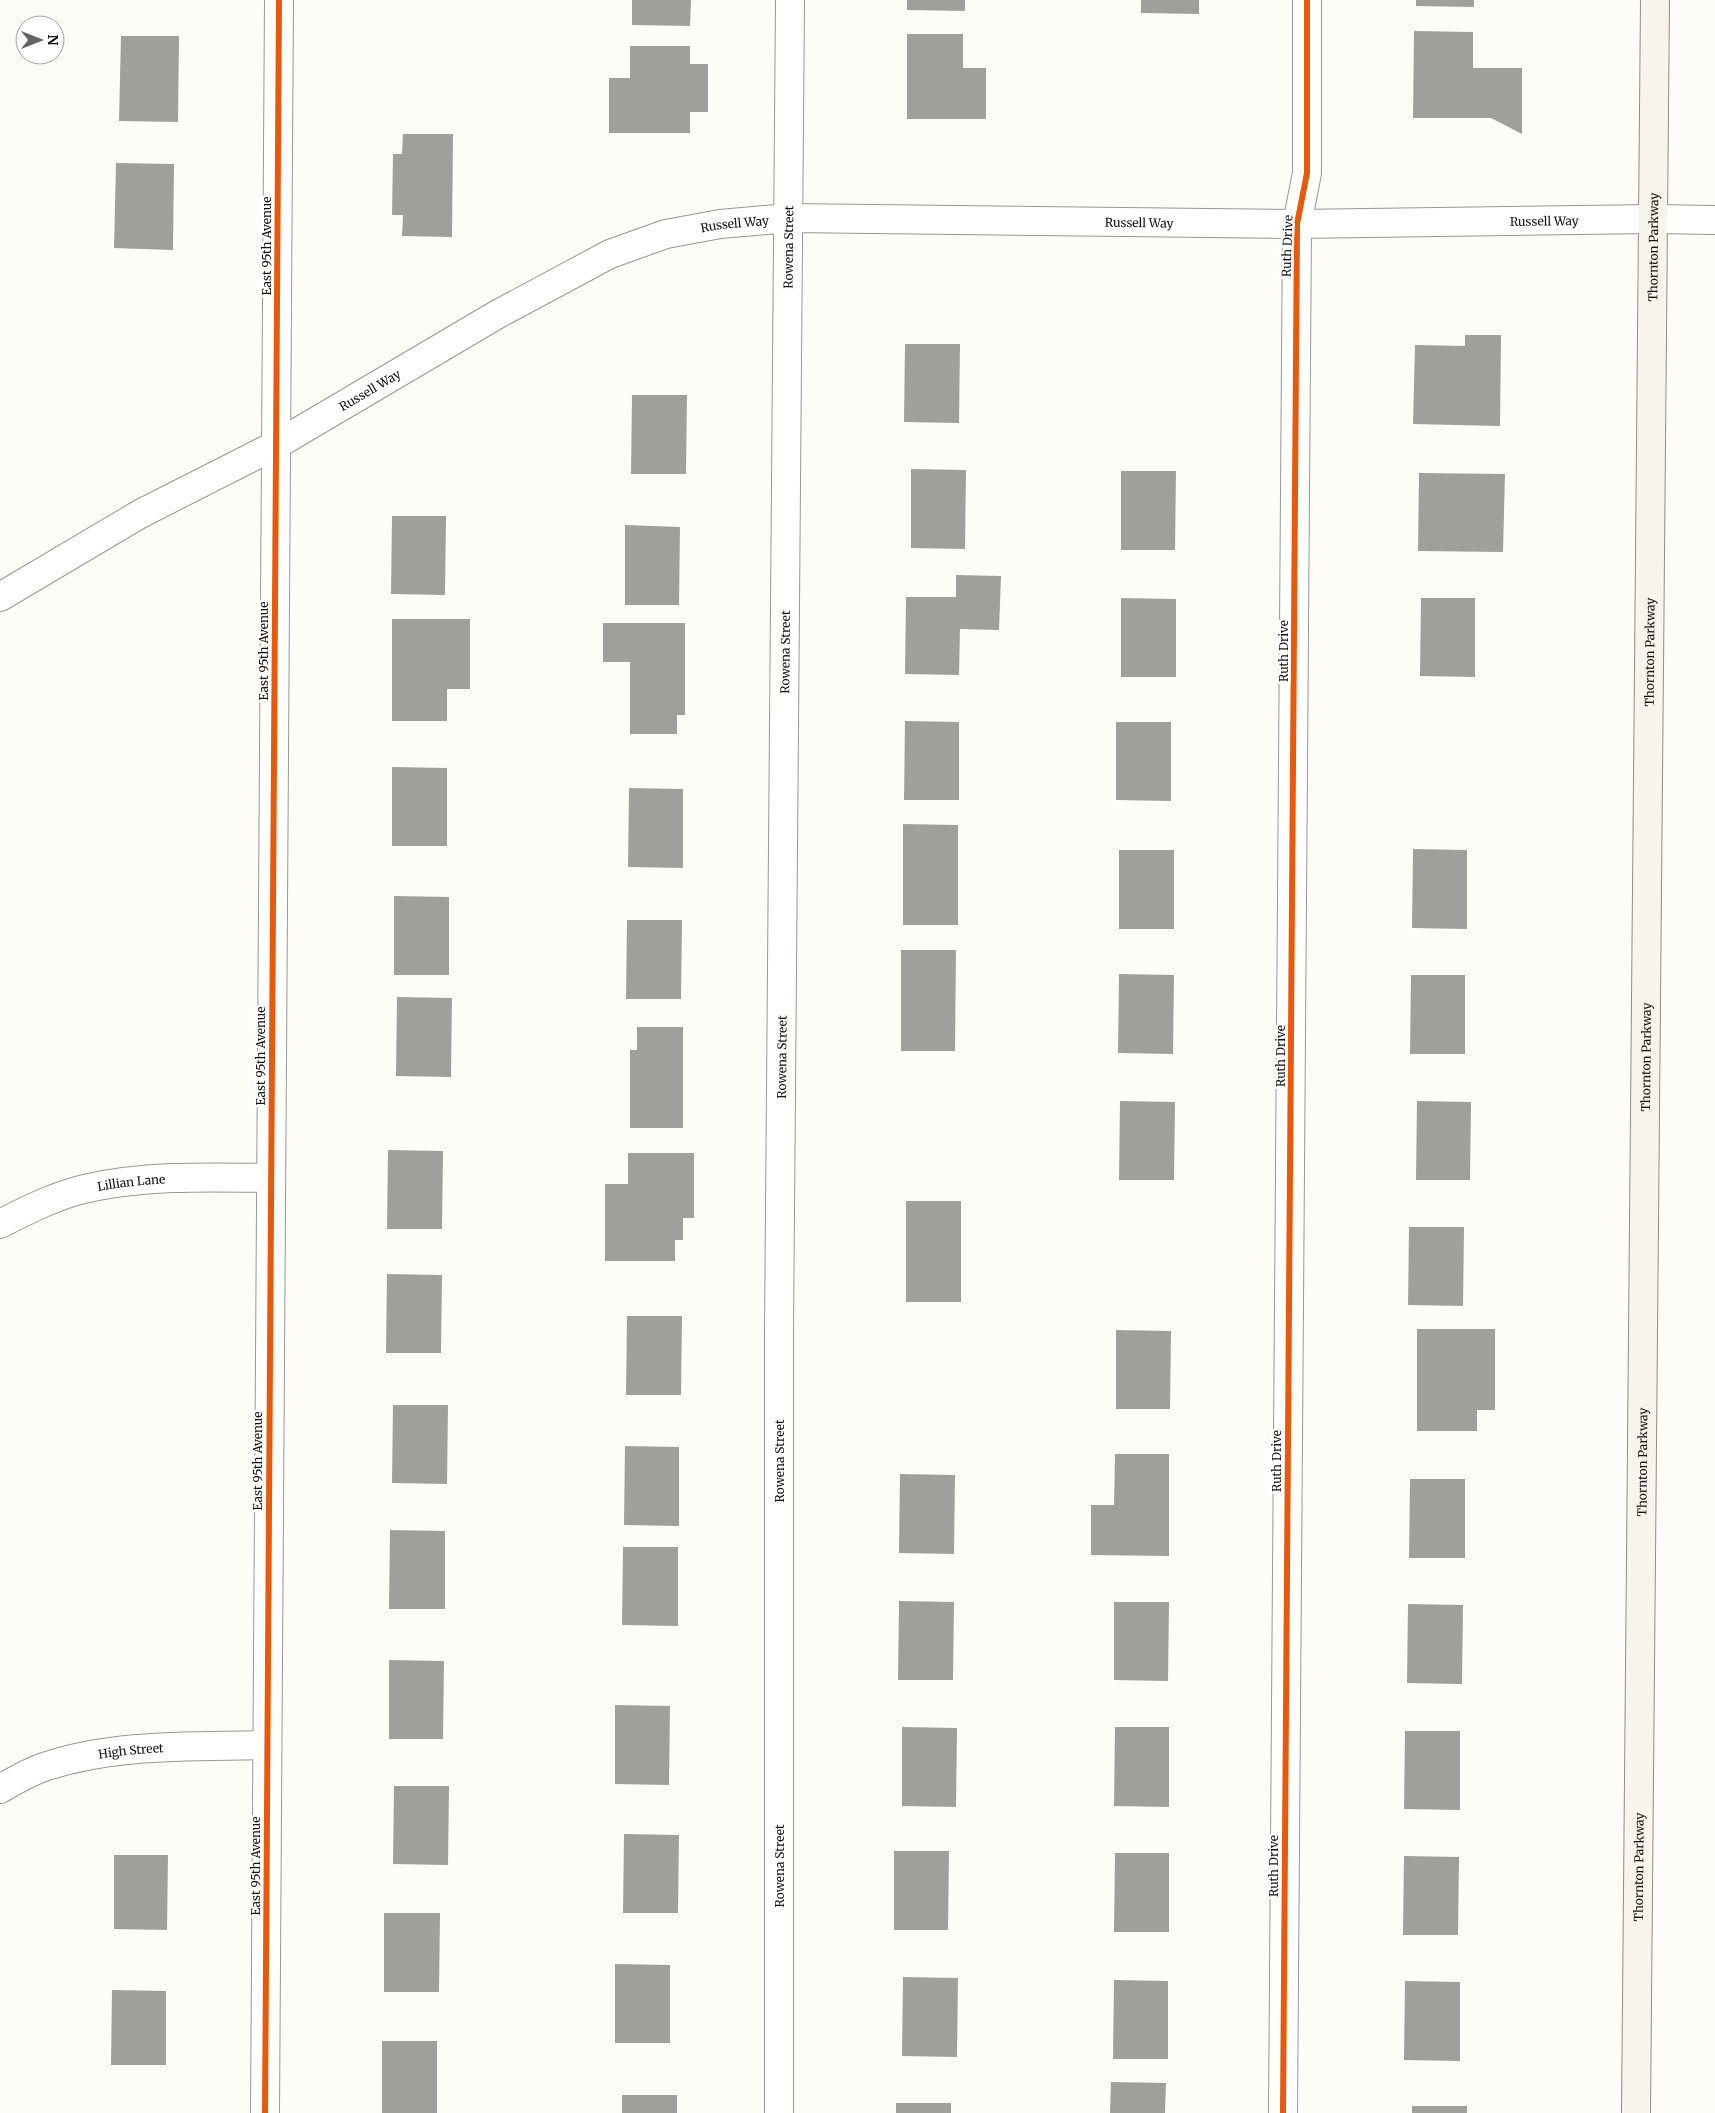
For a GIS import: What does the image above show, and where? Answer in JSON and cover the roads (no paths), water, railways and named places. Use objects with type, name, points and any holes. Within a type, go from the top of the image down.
[{"type":"main road","name":"Thornton Parkway","points":[[1636,2113],[1655,0]]},
{"type":"street","name":"East 95th Avenue","points":[[265,2113],[279,0]]},
{"type":"street","name":"Rowena Street","points":[[779,2113],[779,1332],[790,0]]},
{"type":"street","name":"Ruth Drive","points":[[1283,2113],[1297,224],[1307,173],[1307,0]]},
{"type":"street","name":"Russell Way","points":[[0,597],[140,514],[276,445],[498,314],[610,254],[666,234],[720,224],[789,218],[1297,224],[1653,219],[1715,220]]},
{"type":"street","name":"Lillian Lane","points":[[0,1224],[31,1207],[82,1189],[121,1182],[222,1177],[270,1178]]},
{"type":"street","name":"High Street","points":[[0,1789],[43,1767],[83,1756],[152,1748],[267,1746]]}]
